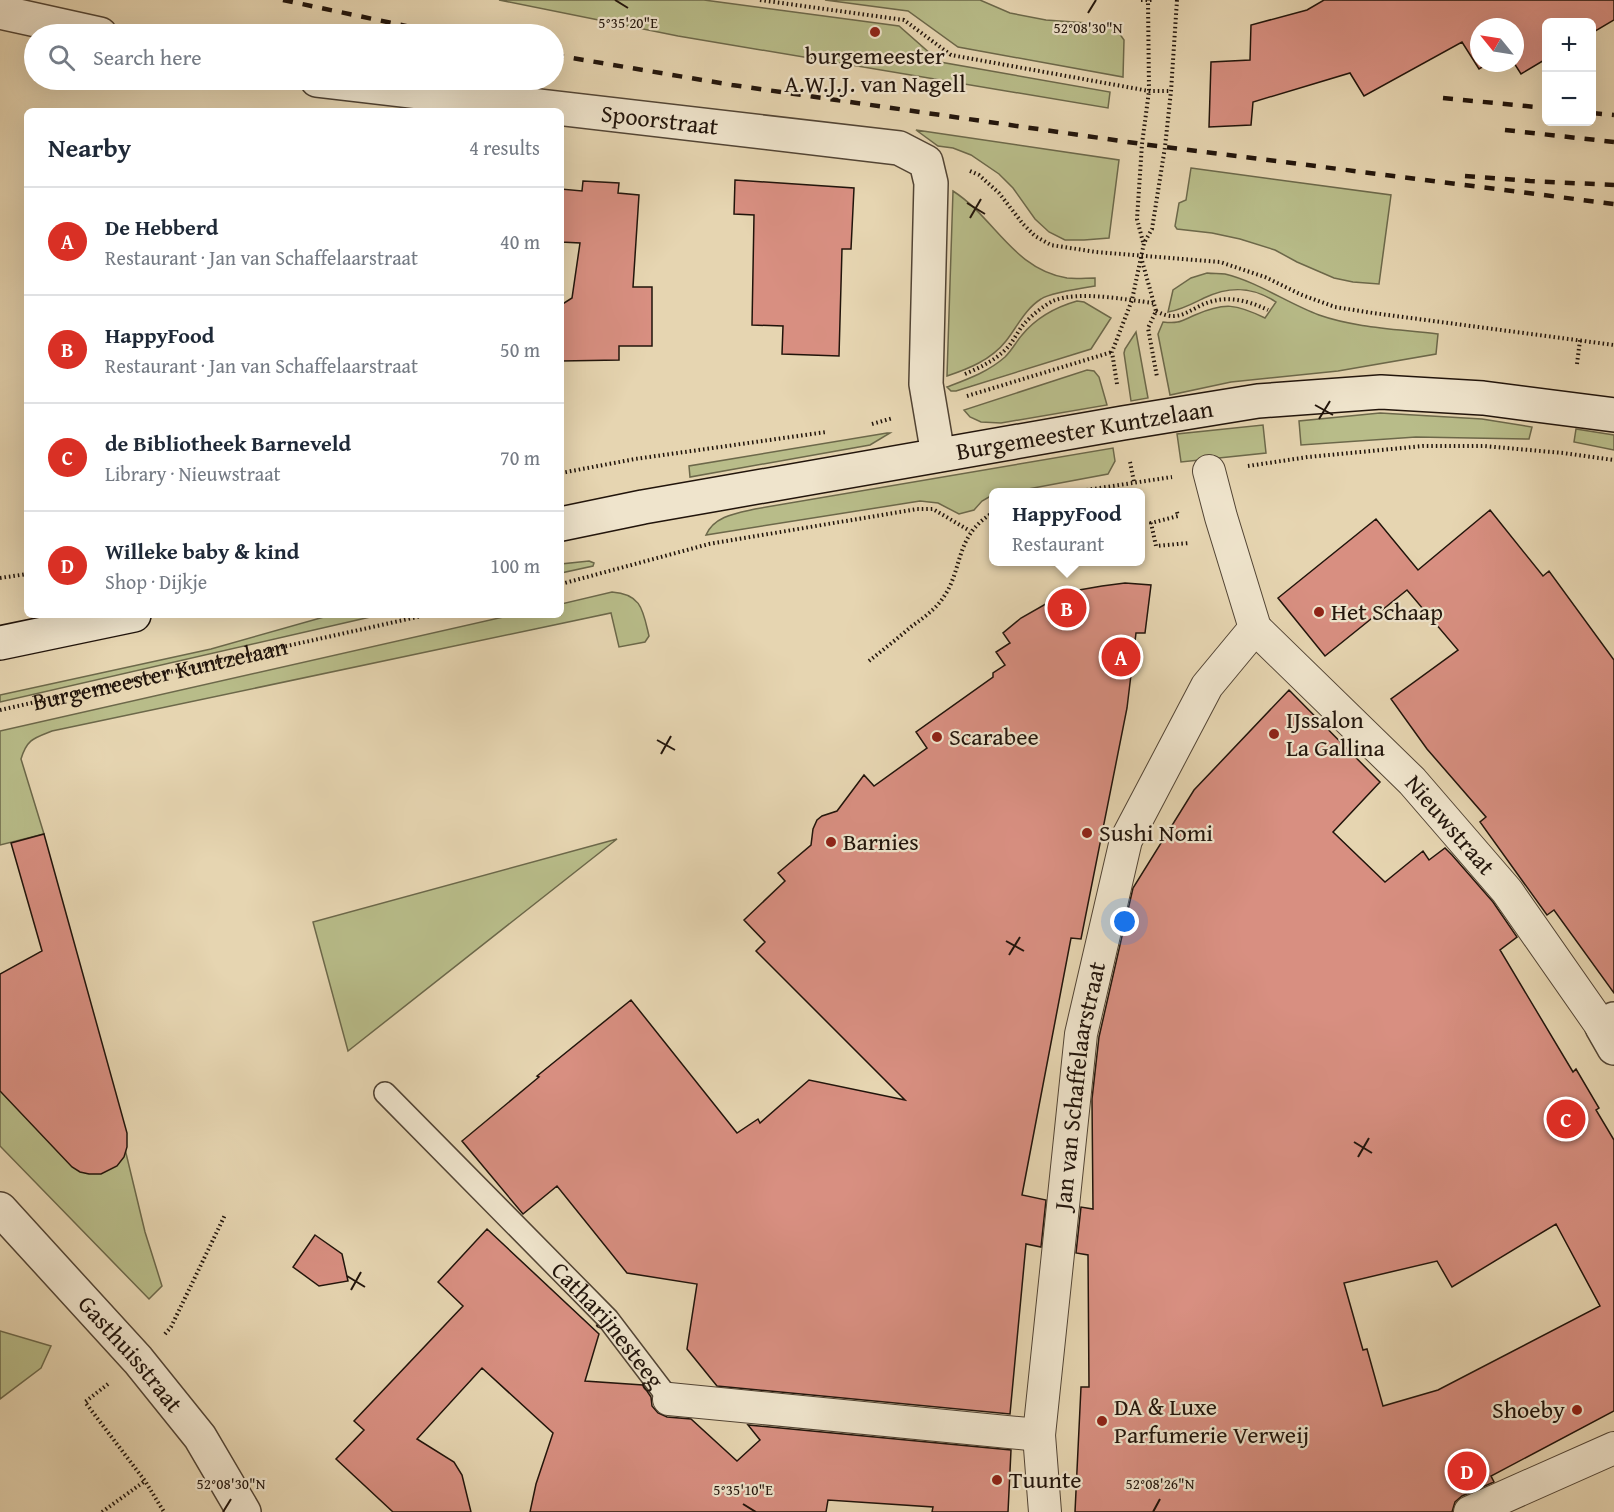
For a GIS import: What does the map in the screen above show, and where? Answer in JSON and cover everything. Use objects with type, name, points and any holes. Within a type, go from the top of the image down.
[{"type":"street","points":[[0,12],[55,24]]},
{"type":"street","name":"Spoorstraat","points":[[403,90],[557,108]]},
{"type":"street","name":"Spoorstraat","points":[[564,109],[899,148],[926,162]]},
{"type":"street","points":[[926,162],[932,183],[928,396],[938,455]]},
{"type":"street","name":"Burgemeester Kuntzelaan","points":[[564,523],[643,507],[1258,401],[1381,392],[1483,398],[1614,415]]},
{"type":"street","points":[[1209,471],[1255,628]]},
{"type":"street","points":[[0,643],[120,618]]},
{"type":"street","name":"Nieuwstraat","points":[[1255,628],[1412,781],[1507,891],[1610,1031]]},
{"type":"street","name":"Jan van Schaffelaarstraat","points":[[1045,1512],[1040,1435],[1081,1034],[1126,840],[1207,686],[1255,628]]},
{"type":"street","name":"Gasthuisstraat","points":[[0,1209],[138,1359],[200,1437],[244,1512]]},
{"type":"street","name":"Catharijnesteeg","points":[[669,1399],[1040,1435]]},
{"type":"street","points":[[1470,1512],[1614,1448]]},
{"type":"lane","name":"Catharijnesteeg","points":[[385,1093],[608,1319],[669,1399]]},
{"type":"path","points":[[760,0],[904,20],[951,55],[1149,91],[1171,91]]},
{"type":"path","points":[[1141,0],[1150,0],[1149,91],[1142,144],[1137,219],[1144,243]]},
{"type":"path","points":[[928,396],[1112,352],[1132,300],[1144,243],[1152,229],[1165,147],[1177,0]]},
{"type":"path","points":[[926,162],[950,162],[979,175],[999,193],[1035,236],[1051,245],[1096,252],[1220,262],[1265,277],[1302,295],[1335,307],[1372,314],[1614,345]]},
{"type":"path","points":[[862,427],[928,396],[949,381],[986,365],[1008,347],[1024,324],[1052,302],[1074,297],[1154,303]]},
{"type":"path","points":[[1156,311],[1165,316],[1175,317],[1222,299],[1252,303],[1268,310]]},
{"type":"path","points":[[1577,364],[1581,340]]},
{"type":"path","points":[[564,472],[635,459],[828,432]]},
{"type":"path","points":[[1209,471],[1308,457],[1423,446],[1484,446],[1614,460]]},
{"type":"path","points":[[1097,488],[1134,482]]},
{"type":"path","points":[[564,583],[708,544],[917,509],[933,509],[970,531]]},
{"type":"path","points":[[869,661],[939,603],[949,588],[970,531],[989,515]]},
{"type":"path","points":[[0,578],[24,574]]},
{"type":"path","name":"Burgemeester Kuntzelaan","points":[[0,710],[413,618]]},
{"type":"path","points":[[102,1512],[145,1481]]},
{"type":"green space","points":[[499,0],[704,0],[899,26],[940,62],[1110,92],[1108,108],[678,36]]},
{"type":"green space","points":[[825,0],[980,0],[1010,13],[1046,20],[1102,24],[1117,30],[1124,40],[1123,77],[958,47],[908,11]]},
{"type":"green space","points":[[916,130],[1119,160],[1109,238],[1065,240],[1049,232],[1035,219],[1013,188],[999,174],[971,155],[953,148],[938,146]]},
{"type":"green space","points":[[1191,168],[1391,195],[1379,284],[1334,278],[1275,250],[1240,239],[1177,229],[1175,226],[1179,203],[1186,200]]},
{"type":"green space","points":[[953,191],[968,202],[1018,254],[1032,264],[1048,273],[1067,278],[1095,278],[1095,286],[1041,299],[1026,313],[1006,341],[993,354],[971,367],[947,376]]},
{"type":"green space","points":[[1207,273],[1225,274],[1237,278],[1307,310],[1333,319],[1362,325],[1438,334],[1436,354],[1338,371],[1231,382],[1170,395],[1158,334],[1163,322],[1180,322],[1205,311],[1230,306],[1265,318],[1276,302],[1258,293],[1231,290],[1213,294],[1168,312],[1173,290],[1191,278]]},
{"type":"green space","points":[[1077,301],[1084,302],[1111,318],[1091,349],[956,391],[951,391],[947,387],[992,367],[1010,352],[1040,318]]},
{"type":"green space","points":[[1136,332],[1148,398],[1131,401],[1124,353]]},
{"type":"green space","points":[[1087,370],[1094,371],[1099,377],[1107,405],[1001,423],[981,422],[970,417],[964,410]]},
{"type":"green space","points":[[1380,413],[1482,419],[1532,427],[1529,439],[1416,437],[1301,445],[1299,421]]},
{"type":"green space","points":[[1263,425],[1266,453],[1181,462],[1177,434]]},
{"type":"green space","points":[[1576,429],[1614,435],[1614,450],[1574,442]]},
{"type":"green space","points":[[890,433],[870,445],[690,477],[689,466]]},
{"type":"green space","points":[[1113,448],[1115,461],[1108,474],[1033,488],[989,488],[989,497],[974,510],[959,514],[938,503],[920,501],[706,535],[714,523],[720,519],[755,509]]},
{"type":"green space","points":[[589,561],[594,563],[593,566],[564,572],[564,564]]},
{"type":"green space","points":[[612,592],[630,596],[640,605],[649,636],[645,642],[619,647],[611,613],[52,731],[32,740],[21,759],[44,834],[0,845],[0,731],[499,618],[564,618],[564,603]]},
{"type":"green space","points":[[320,618],[366,618],[0,702],[0,695],[211,649]]},
{"type":"green space","points":[[617,839],[348,1051],[313,922]]},
{"type":"green space","points":[[0,1081],[125,1149],[145,1232],[162,1286],[149,1299],[0,1146]]},
{"type":"green space","points":[[0,1331],[51,1346],[41,1368],[0,1399]]},
{"type":"building","points":[[1324,0],[1614,0],[1614,20],[1596,31],[1596,18],[1542,18],[1542,61],[1521,74],[1520,72],[1524,72],[1524,18],[1470,18],[1470,55],[1462,42],[1364,96],[1350,73],[1253,102],[1251,125],[1209,127],[1211,62],[1250,60],[1251,25],[1307,10]]},
{"type":"building","points":[[735,180],[854,188],[851,249],[842,249],[839,356],[782,354],[783,326],[752,325],[754,215],[734,214]]},
{"type":"building","points":[[583,181],[619,183],[618,193],[639,195],[633,287],[652,287],[652,346],[619,346],[619,360],[564,361],[564,303],[572,298],[580,243],[564,242],[564,189],[582,191]]},
{"type":"building","points":[[1490,510],[1543,576],[1549,571],[1614,660],[1614,993],[1554,910],[1547,915],[1480,822],[1486,817],[1427,749],[1391,699],[1458,650],[1407,590],[1325,656],[1278,598],[1376,519],[1418,570]]},
{"type":"building","points":[[1125,583],[1151,585],[1145,633],[1136,633],[1127,708],[1081,939],[1071,938],[1022,1195],[1046,1200],[1041,1247],[1026,1244],[1010,1414],[717,1386],[687,1349],[697,1284],[627,1273],[557,1186],[523,1214],[462,1141],[539,1077],[537,1076],[631,1000],[737,1133],[758,1119],[760,1123],[809,1080],[905,1100],[756,951],[765,942],[744,920],[785,881],[778,873],[811,845],[817,820],[837,811],[864,775],[874,786],[927,748],[916,732],[993,677],[993,673],[1005,665],[996,652],[1010,643],[1003,633],[1021,618],[1058,597],[1079,590]]},
{"type":"building","points":[[1289,690],[1380,782],[1333,832],[1385,882],[1423,851],[1429,860],[1445,848],[1452,855],[1493,902],[1517,937],[1500,950],[1573,1072],[1576,1069],[1599,1108],[1596,1110],[1614,1140],[1614,1411],[1491,1476],[1494,1482],[1462,1496],[1455,1502],[1452,1512],[1075,1512],[1081,1387],[1089,1387],[1088,1255],[1076,1253],[1081,1207],[1093,1209],[1092,1099],[1099,1037],[1133,888],[1194,790]],"holes":[[[1556,1224],[1600,1306],[1438,1390],[1383,1406],[1367,1349],[1363,1350],[1344,1283],[1437,1261],[1452,1287]]]},
{"type":"building","points":[[44,834],[127,1133],[124,1157],[117,1166],[101,1174],[80,1172],[72,1167],[0,1091],[0,974],[42,951],[11,843]]},
{"type":"building","points":[[487,1229],[599,1334],[585,1381],[643,1385],[651,1397],[652,1406],[658,1413],[667,1417],[691,1419],[737,1461],[760,1440],[748,1425],[1011,1450],[1008,1512],[932,1512],[933,1507],[828,1500],[826,1512],[530,1512],[536,1484],[553,1433],[482,1368],[417,1439],[454,1462],[462,1475],[471,1512],[393,1512],[336,1459],[364,1430],[354,1421],[463,1306],[438,1282]]},
{"type":"building","points":[[315,1235],[342,1254],[348,1281],[319,1286],[293,1267]]},
{"type":"railway","points":[[283,0],[397,24]]},
{"type":"railway","points":[[564,57],[732,85],[1142,144],[1614,204]]},
{"type":"railway","points":[[1443,98],[1542,108]]},
{"type":"railway","points":[[1596,113],[1614,115]]},
{"type":"railway","points":[[1505,130],[1614,142]]},
{"type":"railway","points":[[1465,176],[1614,185]]},
{"type":"place","name":"burgemeester A.W.J.J. van Nagell","points":[[875,32]]},
{"type":"place","name":"HappyFood","points":[[1067,608]]},
{"type":"place","name":"Het Schaap","points":[[1319,612]]},
{"type":"place","name":"De Hebberd","points":[[1121,657]]},
{"type":"place","name":"IJssalon La Gallina","points":[[1274,734]]},
{"type":"place","name":"Scarabee","points":[[937,737]]},
{"type":"place","name":"Sushi Nomi","points":[[1087,833]]},
{"type":"place","name":"Barnies","points":[[831,842]]},
{"type":"place","name":"de Bibliotheek Barneveld","points":[[1566,1119]]},
{"type":"place","name":"Shoeby","points":[[1577,1410]]},
{"type":"place","name":"DA & Luxe Parfumerie Verweij","points":[[1102,1421]]},
{"type":"place","name":"Willeke baby & kind","points":[[1467,1471]]},
{"type":"place","name":"Tuunte","points":[[997,1480]]}]
